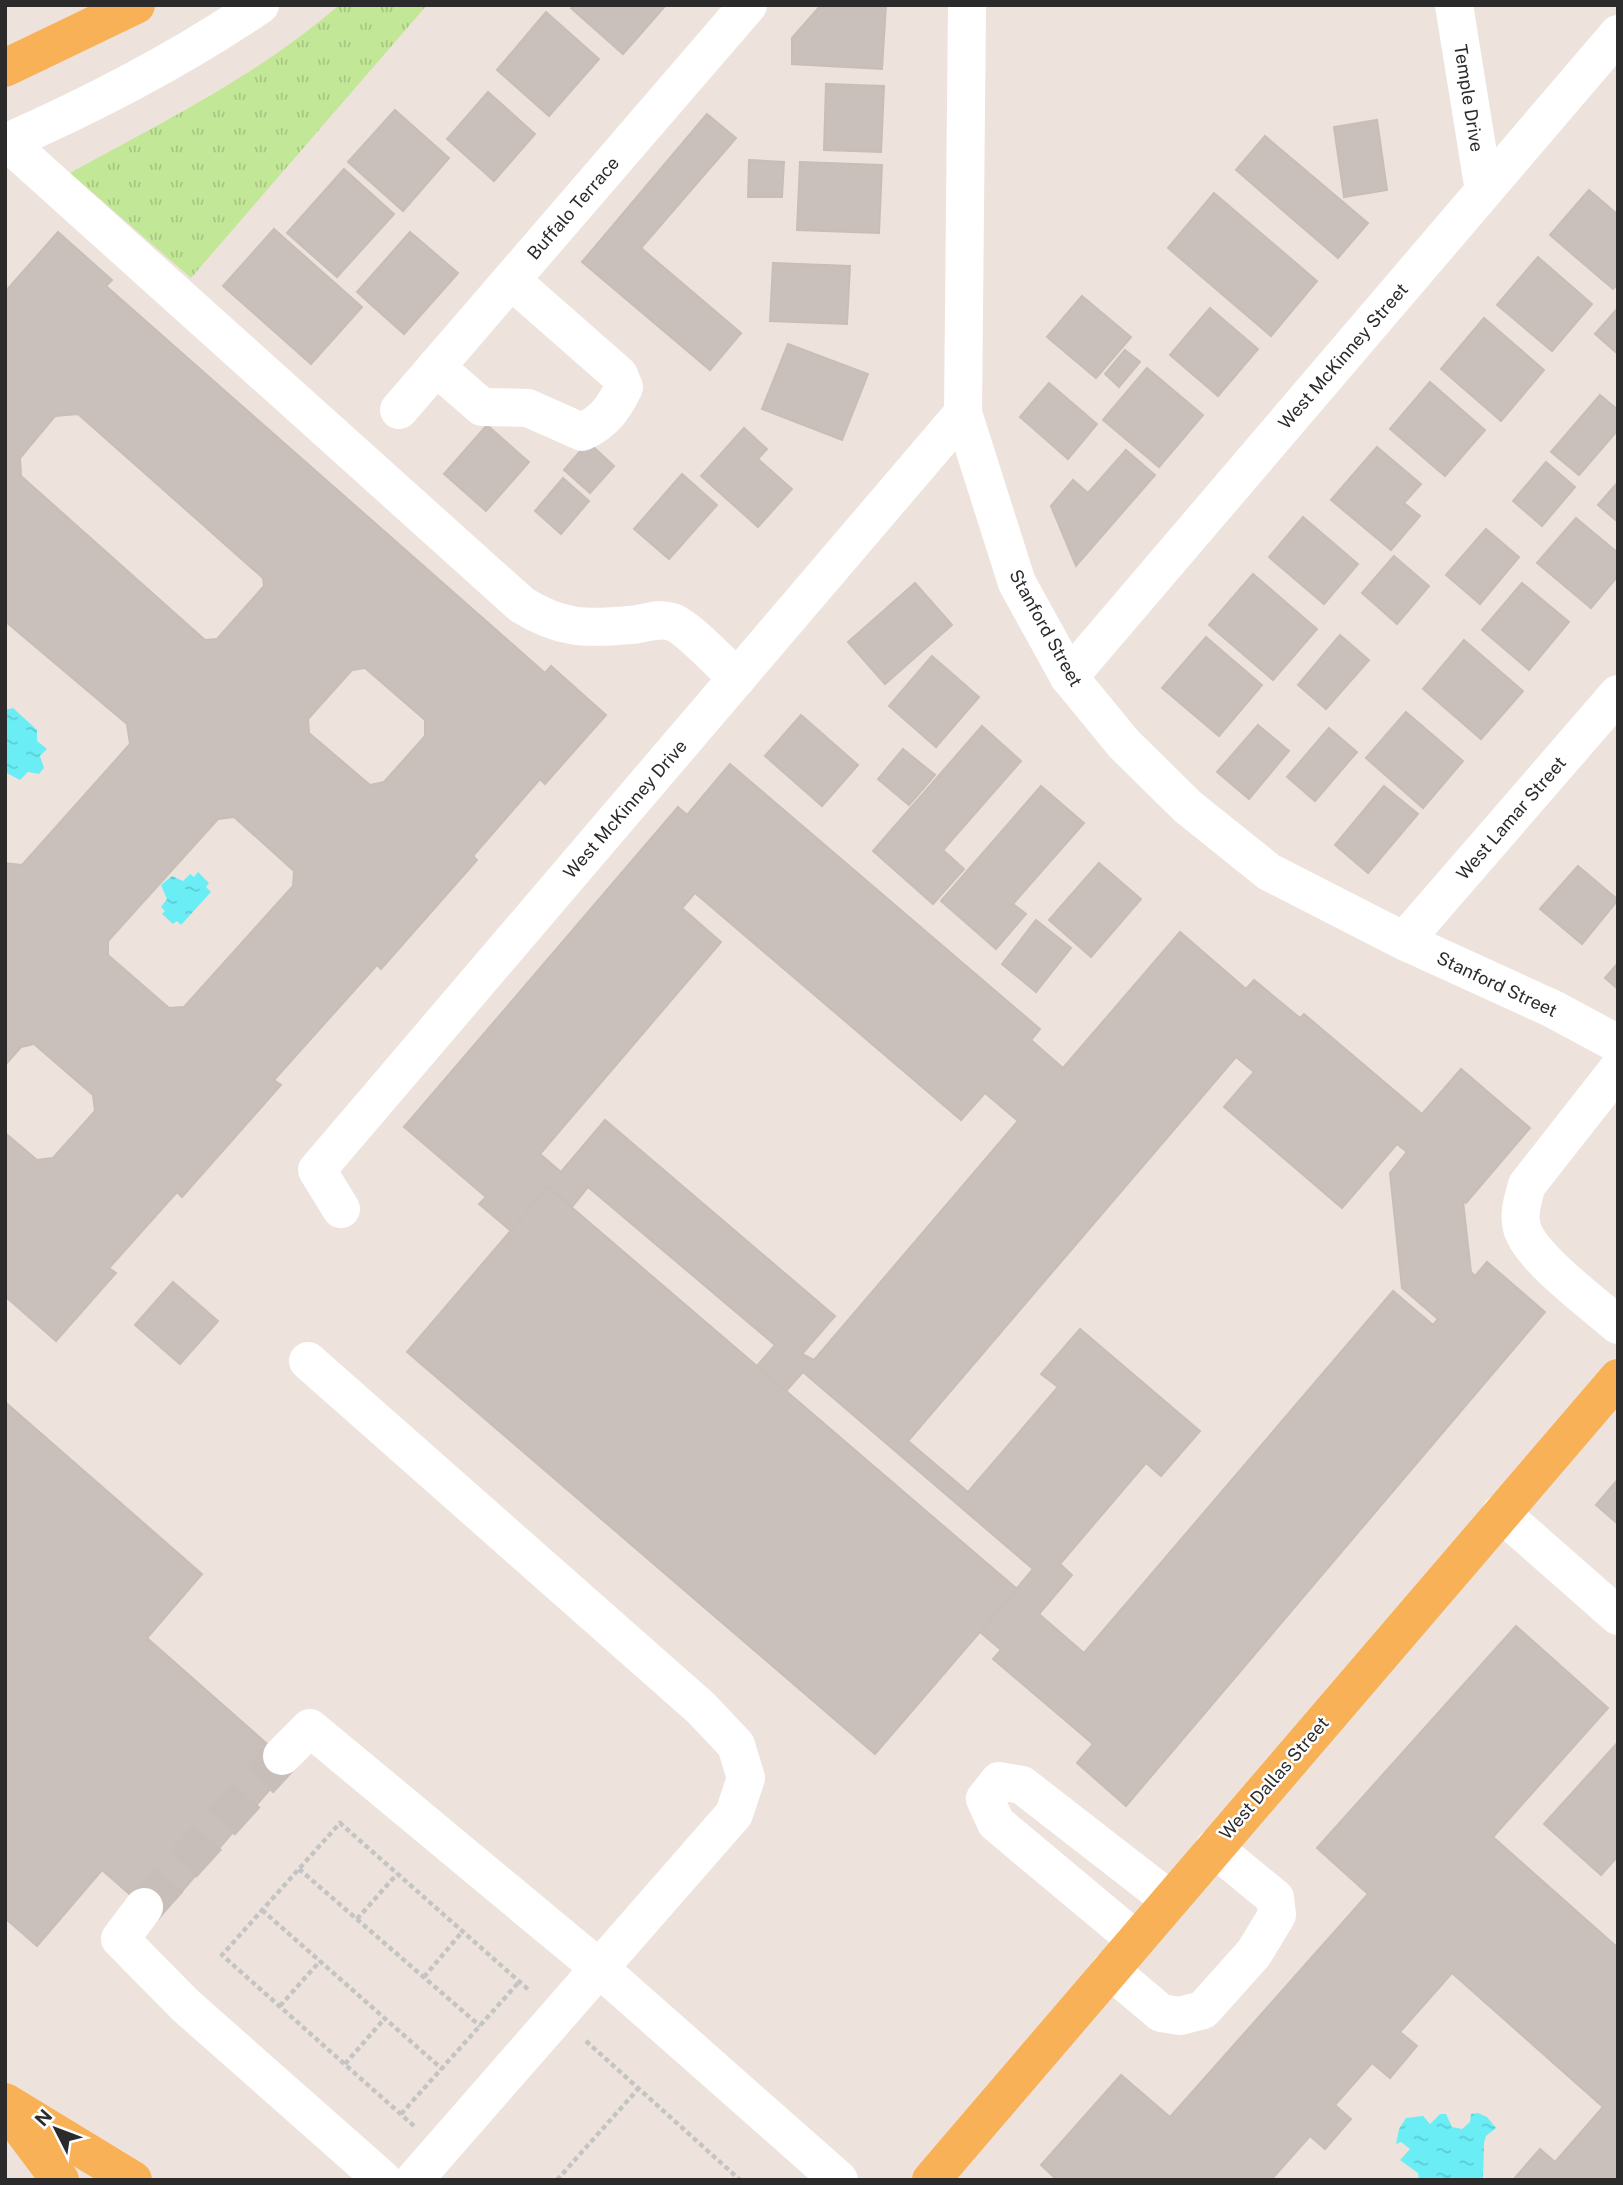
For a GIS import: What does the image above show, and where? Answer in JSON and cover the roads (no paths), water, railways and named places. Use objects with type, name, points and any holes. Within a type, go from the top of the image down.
[{"type":"main road","points":[[5,68],[136,5]]},
{"type":"main road","name":"West Dallas Street","points":[[931,2180],[1618,1378]]},
{"type":"main road","points":[[5,2105],[60,2180]]},
{"type":"main road","points":[[5,2105],[133,2180]]},
{"type":"street","points":[[260,5],[194,50],[67,116],[6,142],[522,605],[549,621],[582,628],[633,625],[656,620],[674,622],[737,678]]},
{"type":"street","name":"Buffalo Terrace","points":[[398,410],[748,5]]},
{"type":"street","name":"Stanford Street","points":[[967,5],[963,413],[1017,583],[1069,677],[1124,744],[1188,807],[1269,872],[1404,941],[1553,1009],[1618,1044]]},
{"type":"street","name":"Temple Drive","points":[[1454,5],[1484,191]]},
{"type":"street","name":"West McKinney Street","points":[[1069,677],[1618,34]]},
{"type":"street","points":[[436,367],[482,407],[528,408],[582,432],[595,426],[613,410],[624,387],[619,375],[511,280]]},
{"type":"street","name":"West McKinney Drive","points":[[341,1209],[317,1170],[963,413]]},
{"type":"street","name":"West Lamar Street","points":[[1404,941],[1618,694]]},
{"type":"street","points":[[1618,1069],[1527,1185],[1521,1207],[1521,1227],[1531,1248],[1618,1325]]},
{"type":"street","points":[[308,1361],[701,1708],[736,1745],[746,1779],[734,1814],[414,2180]]},
{"type":"street","points":[[1501,1513],[1616,1610]]},
{"type":"street","points":[[282,1756],[310,1728],[599,1968],[839,2180]]},
{"type":"street","points":[[1136,1940],[996,1824],[985,1800],[999,1781],[1022,1785],[1170,1900]]},
{"type":"street","points":[[1110,1970],[1161,2013],[1180,2016],[1203,2010],[1254,1953],[1277,1915],[1275,1898],[1214,1848]]},
{"type":"street","points":[[144,1907],[120,1938],[185,2005],[383,2180]]},
{"type":"water","points":[[13,708],[37,730],[37,741],[47,749],[40,756],[44,768],[39,774],[28,772],[20,780],[5,772],[5,710]]},
{"type":"water","points":[[198,872],[209,883],[206,887],[211,892],[181,925],[177,921],[173,924],[162,914],[165,911],[161,907],[167,899],[161,885],[172,876],[183,881],[190,874],[194,877]]},
{"type":"water","points":[[1478,2113],[1487,2117],[1496,2128],[1486,2136],[1484,2143],[1483,2180],[1419,2180],[1418,2173],[1400,2160],[1410,2149],[1401,2142],[1396,2144],[1399,2129],[1406,2118],[1423,2116],[1430,2124],[1440,2114],[1446,2114],[1452,2127],[1462,2129],[1470,2122],[1471,2114]]},
{"type":"tunnel","points":[[144,1907],[282,1756]]}]
